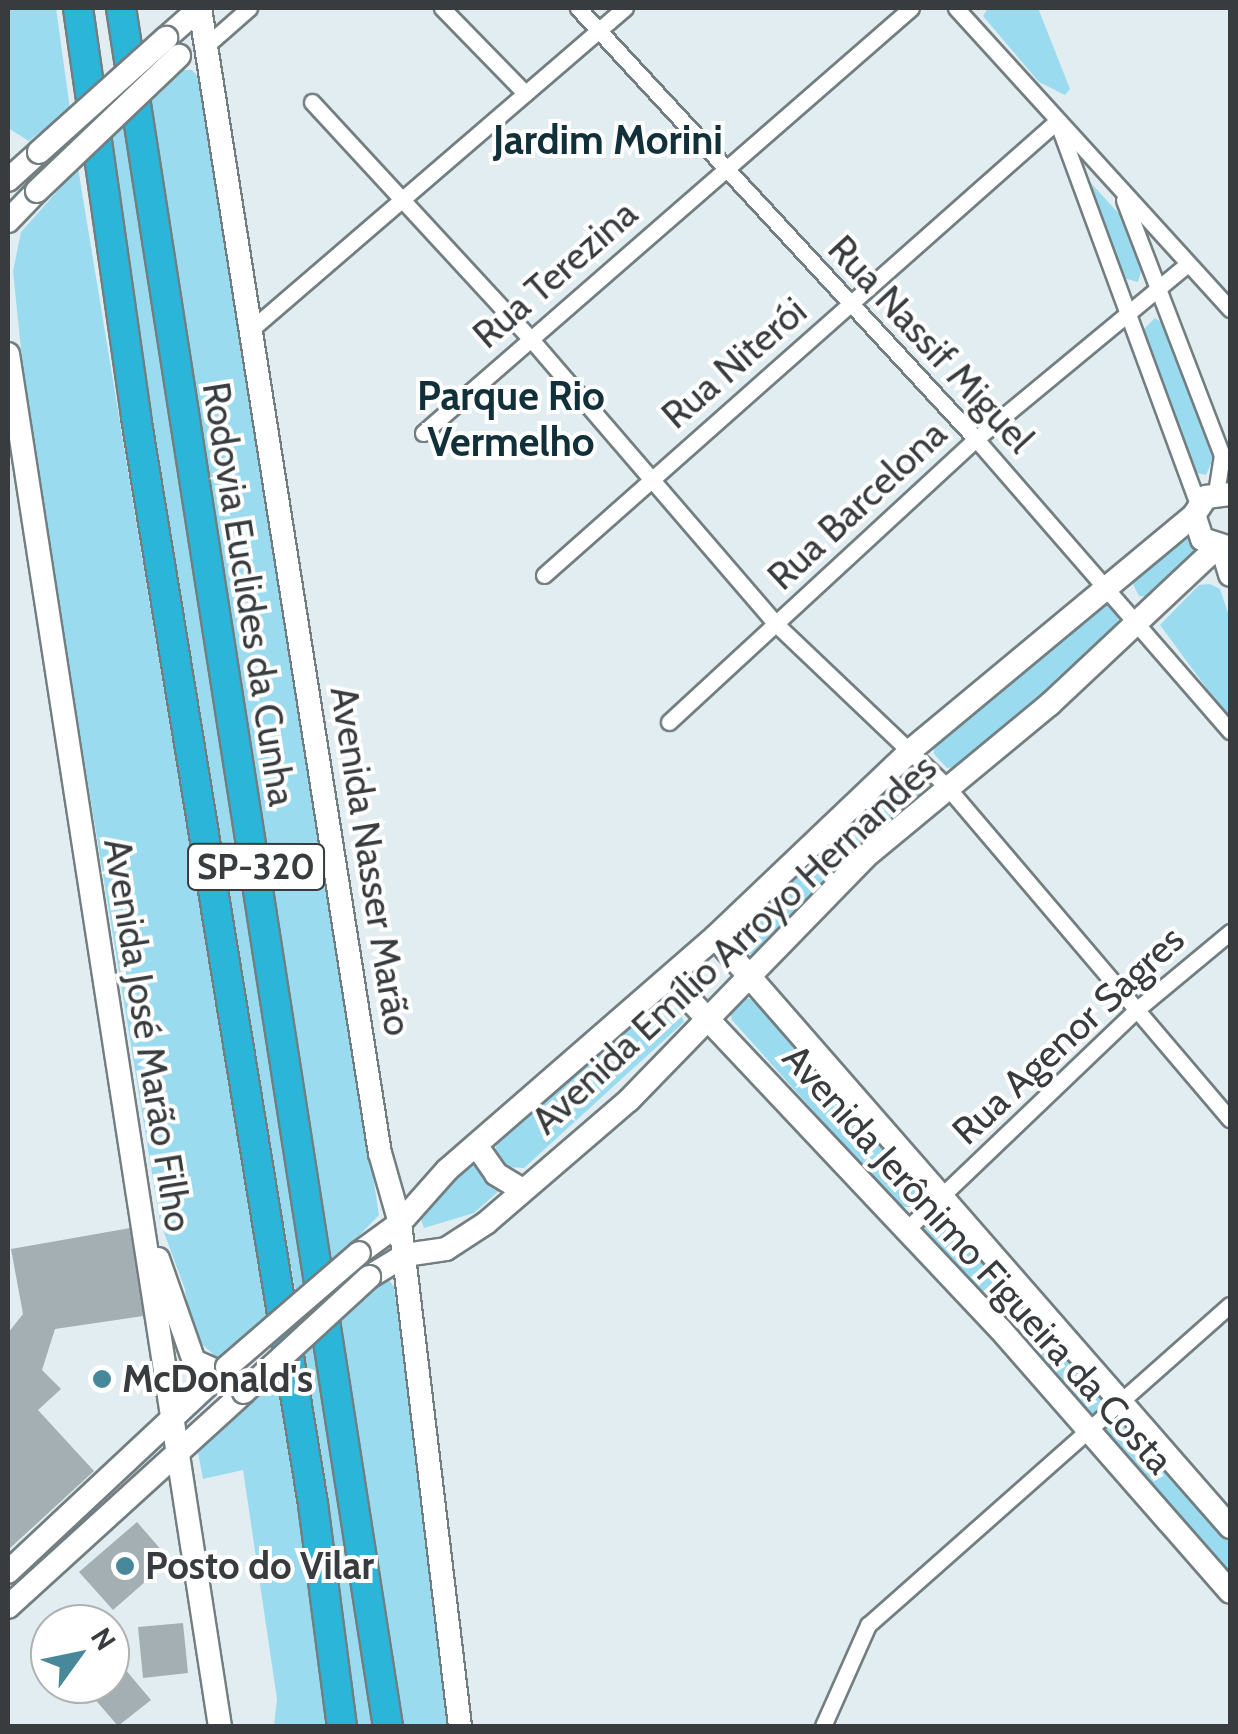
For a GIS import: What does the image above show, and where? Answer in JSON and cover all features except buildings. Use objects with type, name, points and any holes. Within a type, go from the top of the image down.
[{"type":"highway","name":"SP-320","points":[[78,8],[136,416],[313,1504],[342,1726]]},
{"type":"highway","name":"Rodovia Euclides da Cunha","points":[[121,8],[388,1726]]},
{"type":"main road","name":"Avenida Nasser Marão","points":[[200,8],[255,326],[380,1153],[405,1255],[460,1726]]},
{"type":"main road","points":[[8,221],[172,47],[200,8]]},
{"type":"main road","points":[[8,180],[25,155],[172,47],[207,44]]},
{"type":"main road","name":"Avenida José Marão Filho","points":[[8,354],[134,1179],[180,1444],[220,1726]]},
{"type":"main road","points":[[1216,497],[1197,532],[1223,547],[1230,575]]},
{"type":"main road","name":"Avenida Emílio Arroyo Hernandes","points":[[8,1572],[174,1413],[359,1253],[400,1224],[476,1145],[715,937],[910,751],[1106,583],[1216,497]]},
{"type":"main road","name":"Avenida Emílio Arroyo Hernandes","points":[[8,1607],[94,1530],[180,1444],[244,1392],[369,1277],[405,1255],[446,1249],[523,1190],[711,1019],[865,857],[1223,547]]},
{"type":"main road","name":"Avenida Jerônimo Figueira da Costa","points":[[715,937],[939,1199],[1230,1527]]},
{"type":"main road","name":"Avenida Jerônimo Figueira da Costa","points":[[669,978],[907,1228],[1230,1592]]},
{"type":"main road","points":[[476,1145],[496,1174],[523,1190]]},
{"type":"main road","points":[[134,1179],[182,1337],[194,1361],[224,1370]]},
{"type":"main road","points":[[76,1510],[94,1530]]},
{"type":"street","points":[[207,44],[249,8]]},
{"type":"street","points":[[442,8],[525,93]]},
{"type":"street","name":"Rua Nassif Miguel","points":[[578,8],[976,439],[1139,620],[1230,730]]},
{"type":"street","points":[[255,326],[625,8]]},
{"type":"street","name":"Rua Terezina","points":[[423,434],[911,8]]},
{"type":"street","points":[[956,8],[1230,309]]},
{"type":"street","points":[[312,102],[530,338],[649,482],[776,624],[948,788],[1230,1119]]},
{"type":"street","points":[[1057,121],[1126,314],[1216,497]]},
{"type":"street","name":"Rua Niterói","points":[[544,575],[1057,121]]},
{"type":"street","points":[[1123,195],[1154,290],[1222,456],[1216,497]]},
{"type":"street","name":"Rua Barcelona","points":[[669,722],[976,439],[1186,265]]},
{"type":"street","name":"Rua Agenor Sagres","points":[[907,1228],[1136,1010],[1230,932]]},
{"type":"street","points":[[823,1726],[868,1625],[1230,1305]]},
{"type":"shaded area","points":[[8,8],[56,8],[70,109],[29,141],[8,128]]},
{"type":"shaded area","points":[[988,8],[1038,8],[1070,89],[1065,95],[1039,82],[983,16]]},
{"type":"shaded area","points":[[177,70],[192,70],[203,82],[379,1215],[331,1265],[142,105]]},
{"type":"shaded area","points":[[127,120],[318,1277],[296,1296],[100,145]]},
{"type":"shaded area","points":[[78,168],[268,1321],[217,1358],[192,1335],[185,1289],[160,1222],[28,418],[13,271],[21,232]]},
{"type":"shaded area","points":[[1089,181],[1121,216],[1142,268],[1138,282],[1120,277],[1086,186]]},
{"type":"shaded area","points":[[1155,318],[1165,325],[1213,459],[1206,475],[1197,473],[1143,330]]},
{"type":"shaded area","points":[[1187,527],[1201,551],[1149,597],[1139,596],[1128,574]]},
{"type":"shaded area","points":[[1210,584],[1220,589],[1230,619],[1230,720],[1160,625],[1199,585]]},
{"type":"shaded area","points":[[1106,603],[1119,615],[1117,626],[1044,698],[958,767],[947,768],[934,754],[934,743],[1094,606]]},
{"type":"shaded area","points":[[901,771],[914,773],[924,794],[760,954],[747,954],[735,940],[736,927]]},
{"type":"shaded area","points":[[658,997],[673,999],[684,1022],[524,1168],[508,1167],[495,1149],[500,1139]]},
{"type":"shaded area","points":[[744,998],[755,1000],[916,1183],[922,1196],[912,1207],[899,1207],[732,1020],[730,1010]]},
{"type":"shaded area","points":[[477,1160],[501,1189],[474,1213],[424,1228],[419,1213],[425,1204]]},
{"type":"shaded area","points":[[943,1213],[1005,1282],[1006,1295],[999,1304],[988,1304],[920,1233],[932,1214]]},
{"type":"shaded area","points":[[387,1277],[394,1287],[451,1726],[399,1726],[338,1321]]},
{"type":"shaded area","points":[[1030,1321],[1044,1324],[1105,1393],[1106,1407],[1097,1415],[1085,1414],[1017,1340]]},
{"type":"shaded area","points":[[323,1335],[381,1726],[358,1726],[302,1353]]},
{"type":"shaded area","points":[[280,1372],[329,1726],[274,1726],[277,1699],[243,1470],[203,1479],[197,1447]]},
{"type":"shaded area","points":[[1115,1418],[1128,1418],[1230,1539],[1230,1584],[1107,1439],[1105,1428]]},
{"type":"place","name":"McDonald's","points":[[102,1379]]},
{"type":"place","name":"Posto do Vilar","points":[[125,1566]]},
{"type":"district","name":"Jardim Morini","points":[[608,140]]},
{"type":"district","name":"Parque Rio Vermelho","points":[[511,419]]}]
